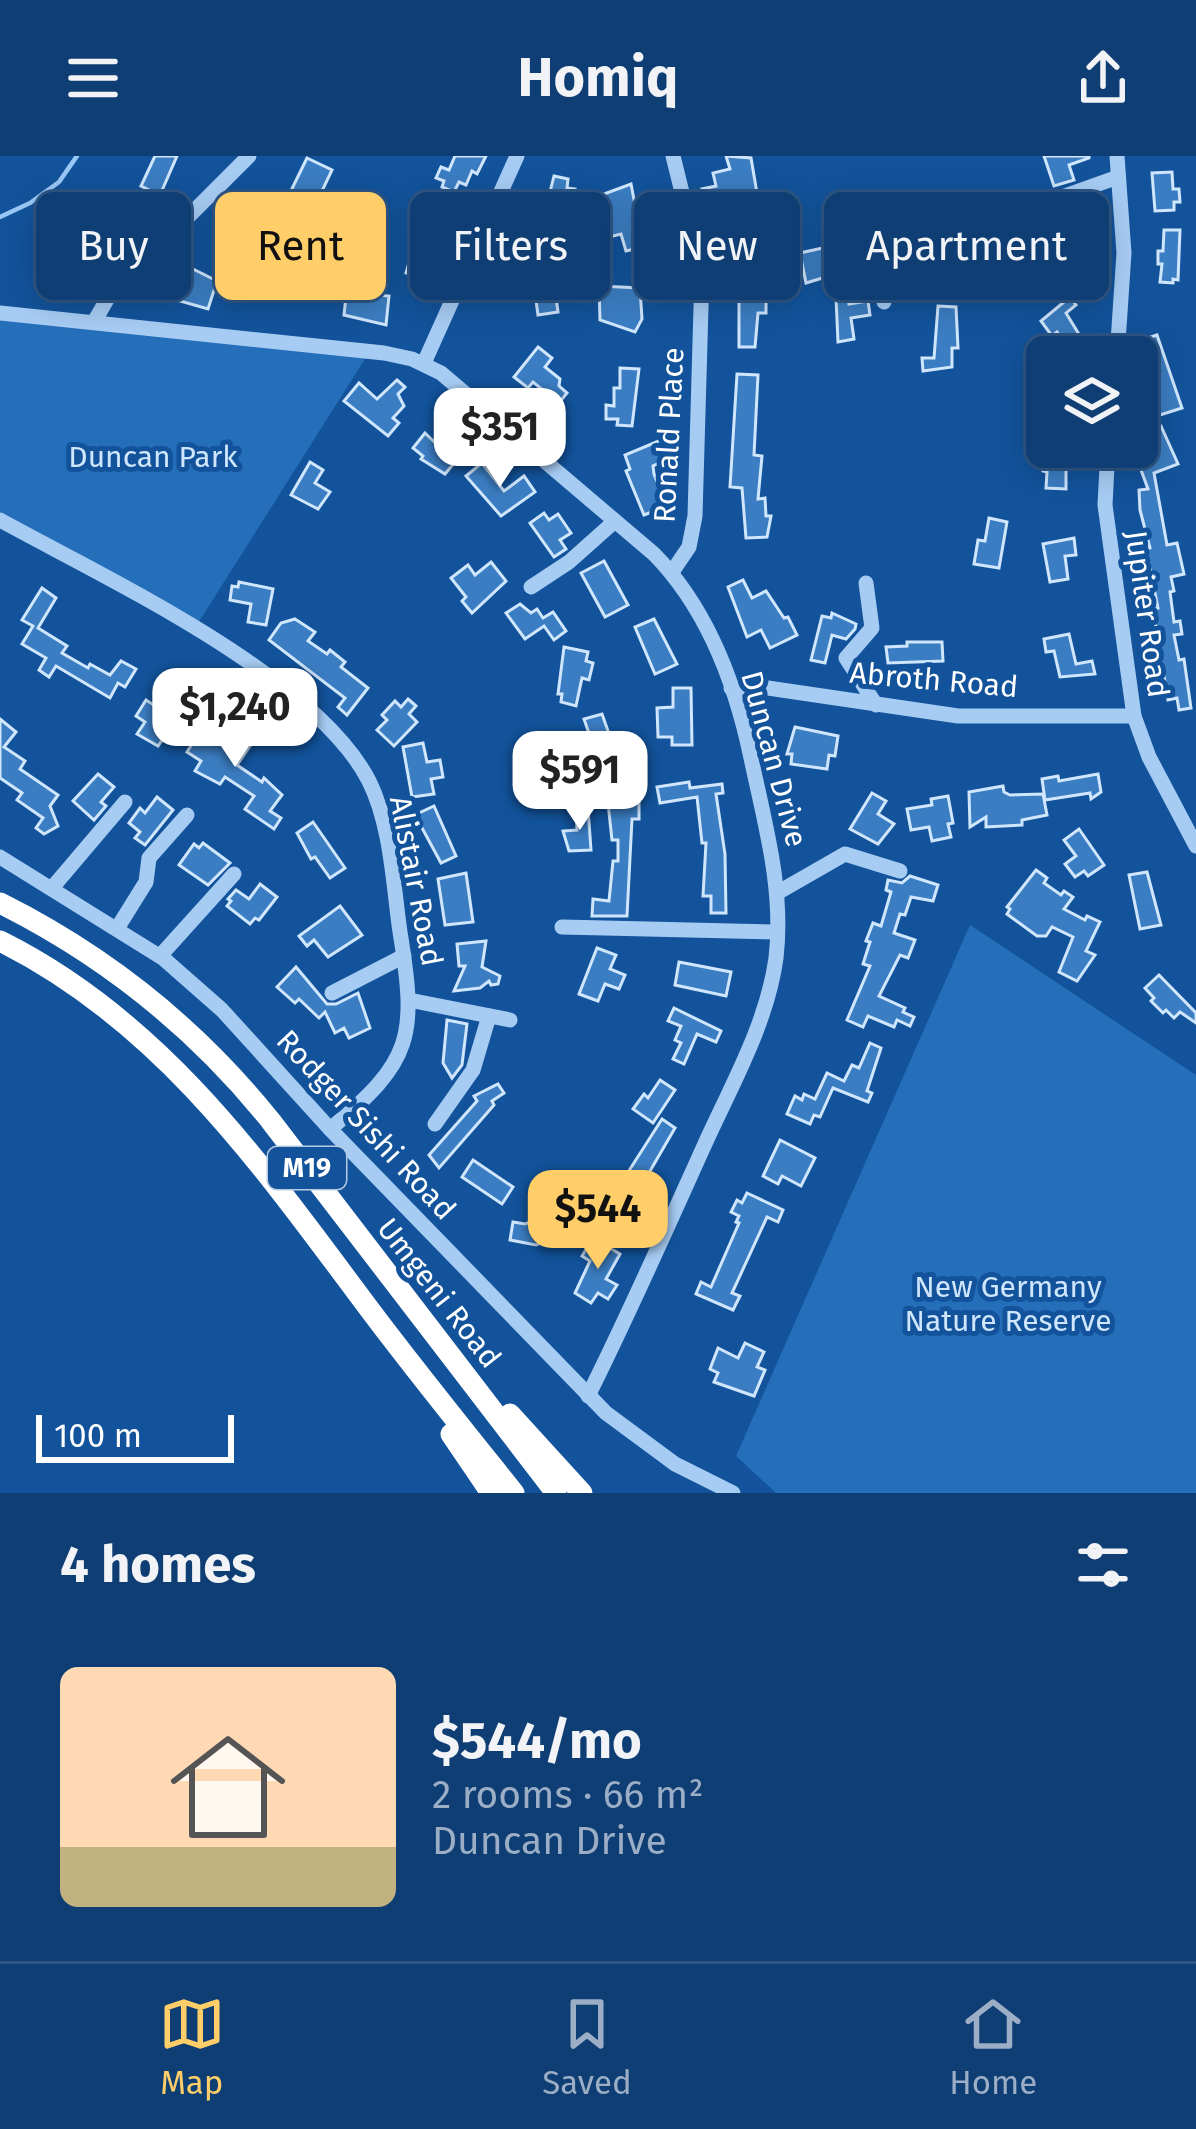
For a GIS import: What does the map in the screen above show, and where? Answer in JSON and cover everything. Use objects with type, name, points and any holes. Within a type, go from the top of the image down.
[{"type":"highway","name":"Umgeni Road","points":[[0,903],[108,966],[193,1035],[260,1108],[556,1493]]},
{"type":"highway","name":"M19","points":[[0,941],[116,1014],[187,1078],[278,1187],[514,1493]]},
{"type":"highway","points":[[350,1227],[582,1493]]},
{"type":"highway","points":[[394,1342],[491,1493]]},
{"type":"street","points":[[94,322],[109,296],[249,156]]},
{"type":"street","points":[[424,363],[517,156]]},
{"type":"street","name":"Ronald Place","points":[[672,572],[689,547],[695,516],[704,291],[699,252],[673,156]]},
{"type":"street","points":[[1117,156],[1124,288],[1119,336]]},
{"type":"street","points":[[884,302],[890,268],[903,254],[1118,177]]},
{"type":"street","name":"Duncan Drive","points":[[0,313],[370,351],[424,363],[672,572],[701,616],[748,741],[777,893],[771,982],[752,1040],[588,1396]]},
{"type":"street","name":"Jupiter Road","points":[[1107,468],[1106,505],[1134,716],[1149,757],[1196,846]]},
{"type":"street","name":"Alistair Road","points":[[0,520],[225,646],[334,734],[358,764],[379,805],[410,1000],[395,1066],[377,1089],[330,1129]]},
{"type":"street","points":[[531,587],[569,562],[615,521]]},
{"type":"street","points":[[866,584],[872,628],[846,658],[876,705]]},
{"type":"street","name":"Abroth Road","points":[[731,688],[754,686],[958,716],[1134,716]]},
{"type":"street","points":[[52,887],[125,802]]},
{"type":"street","points":[[118,927],[146,883],[148,858],[187,814]]},
{"type":"street","points":[[777,893],[845,854],[900,871]]},
{"type":"street","name":"Rodger Sishi Road","points":[[0,857],[160,956],[221,1010],[588,1396],[634,1437],[733,1493]]},
{"type":"street","points":[[160,956],[234,874]]},
{"type":"street","points":[[562,927],[777,932]]},
{"type":"street","points":[[332,993],[404,956]]},
{"type":"street","points":[[410,1000],[510,1020]]},
{"type":"street","points":[[435,1124],[473,1070],[489,1016]]},
{"type":"green space","name":"Duncan Park","points":[[0,314],[370,351],[195,628],[0,518]]},
{"type":"green space","name":"New Germany Nature Reserve","points":[[970,925],[1196,1075],[1196,1493],[776,1493],[736,1456]]},
{"type":"building","points":[[155,156],[177,156],[161,192],[141,186]]},
{"type":"building","points":[[455,156],[486,156],[477,174],[472,171],[466,185],[459,182],[454,192],[436,178],[441,167],[449,170]]},
{"type":"building","points":[[726,156],[751,158],[757,192],[703,192],[716,186],[713,173],[730,169]]},
{"type":"building","points":[[1044,156],[1089,158],[1069,165],[1074,180],[1054,186]]},
{"type":"building","points":[[307,158],[332,170],[322,192],[290,192]]},
{"type":"building","points":[[1172,172],[1180,202],[1174,202],[1174,210],[1155,211],[1152,173]]},
{"type":"building","points":[[554,176],[568,179],[567,188],[575,189],[575,192],[550,192]]},
{"type":"building","points":[[631,184],[634,249],[626,251],[621,234],[610,237],[609,192]]},
{"type":"building","points":[[1164,230],[1180,230],[1178,280],[1173,283],[1160,282],[1158,251],[1163,251]]},
{"type":"building","points":[[824,248],[824,278],[806,283],[800,253]]},
{"type":"building","points":[[191,268],[215,280],[208,309],[176,300],[191,300]]},
{"type":"building","points":[[610,287],[634,288],[642,319],[635,332],[600,320],[599,300],[610,300]]},
{"type":"building","points":[[389,296],[386,325],[344,315],[346,300],[386,300]]},
{"type":"building","points":[[536,300],[556,300],[558,312],[538,315]]},
{"type":"building","points":[[739,300],[766,300],[766,313],[758,313],[755,347],[739,347]]},
{"type":"building","points":[[836,300],[868,301],[870,315],[851,318],[854,339],[838,342]]},
{"type":"building","points":[[1072,300],[1076,305],[1066,313],[1080,336],[1057,332],[1052,336],[1041,321]]},
{"type":"building","points":[[938,306],[956,307],[958,348],[952,348],[952,367],[923,371],[922,358],[934,358]]},
{"type":"building","points":[[1158,338],[1182,408],[1158,416]]},
{"type":"building","points":[[538,347],[552,358],[545,367],[560,379],[559,386],[567,393],[559,403],[533,382],[528,388],[514,377]]},
{"type":"building","points":[[620,368],[639,369],[632,426],[606,419],[606,405],[614,406],[614,388],[620,388]]},
{"type":"building","points":[[737,374],[758,375],[754,455],[762,456],[758,499],[765,498],[766,516],[771,516],[767,537],[746,538],[742,488],[730,487]]},
{"type":"building","points":[[397,380],[405,387],[398,394],[404,406],[393,418],[399,423],[388,436],[344,401],[359,383],[377,399]]},
{"type":"building","points":[[1158,427],[1178,464],[1154,473],[1167,545],[1177,543],[1184,574],[1171,577],[1174,591],[1170,592],[1174,622],[1180,621],[1182,634],[1174,635],[1179,660],[1184,659],[1191,708],[1179,710],[1177,698],[1168,700],[1153,609],[1158,608],[1146,549],[1150,548],[1140,510],[1139,490],[1148,489],[1140,468],[1158,468]]},
{"type":"building","points":[[425,433],[455,462],[445,474],[413,448]]},
{"type":"building","points":[[661,440],[668,459],[653,466],[667,506],[644,515],[626,471],[630,469],[625,455]]},
{"type":"building","points":[[310,462],[323,470],[315,483],[330,492],[318,509],[291,495]]},
{"type":"building","points":[[482,463],[504,491],[524,476],[535,492],[501,516],[466,476]]},
{"type":"building","points":[[1066,468],[1066,489],[1046,488],[1047,472],[1043,471]]},
{"type":"building","points":[[544,513],[549,520],[558,514],[571,533],[560,540],[566,549],[554,557],[530,523]]},
{"type":"building","points":[[989,518],[1007,522],[999,568],[974,564],[978,540],[985,541]]},
{"type":"building","points":[[1074,538],[1076,555],[1065,556],[1068,579],[1050,582],[1043,544]]},
{"type":"building","points":[[604,561],[628,605],[605,617],[581,573]]},
{"type":"building","points":[[491,562],[506,581],[472,613],[451,578],[468,565],[475,575]]},
{"type":"building","points":[[743,580],[752,598],[766,591],[797,635],[770,648],[761,630],[747,637],[728,587]]},
{"type":"building","points":[[239,582],[273,589],[266,625],[248,622],[251,604],[230,600],[232,586],[238,587]]},
{"type":"building","points":[[42,588],[56,598],[38,628],[67,646],[62,653],[110,675],[121,661],[136,669],[125,687],[118,683],[110,698],[56,666],[49,677],[39,670],[46,658],[22,644],[33,626],[22,620]]},
{"type":"building","points":[[520,604],[531,613],[537,609],[543,618],[553,612],[566,631],[554,640],[544,626],[525,639],[506,613]]},
{"type":"building","points":[[832,613],[856,624],[855,629],[846,639],[832,635],[825,663],[811,660],[822,616],[831,618]]},
{"type":"building","points":[[295,619],[315,632],[308,641],[327,654],[330,650],[345,662],[341,667],[368,688],[347,715],[338,707],[345,698],[269,640],[281,623]]},
{"type":"building","points":[[654,619],[677,664],[655,674],[635,627]]},
{"type":"building","points":[[1069,634],[1076,664],[1092,661],[1095,674],[1060,677],[1054,651],[1046,652],[1044,639]]},
{"type":"building","points":[[907,642],[942,642],[943,661],[888,663],[886,647],[907,646]]},
{"type":"building","points":[[564,647],[588,652],[586,661],[593,663],[589,680],[582,678],[576,706],[561,702],[562,694],[558,694]]},
{"type":"building","points":[[673,688],[691,688],[692,745],[672,745],[672,737],[658,737],[657,708],[673,707]]},
{"type":"building","points":[[408,699],[416,706],[409,714],[417,722],[394,746],[377,730],[387,720],[382,715],[395,701],[401,707]]},
{"type":"building","points":[[146,700],[166,713],[174,701],[184,708],[158,746],[137,734],[145,722],[136,716]]},
{"type":"building","points":[[602,714],[618,759],[600,765],[584,719]]},
{"type":"building","points":[[0,719],[16,732],[4,747],[25,761],[20,769],[58,795],[50,806],[58,826],[44,834],[36,828],[43,818],[17,800],[22,793],[0,778]]},
{"type":"building","points":[[205,724],[232,743],[243,726],[257,736],[237,765],[262,782],[264,778],[282,795],[270,811],[281,818],[274,829],[245,809],[254,796],[225,777],[220,784],[195,771],[201,761],[187,752]]},
{"type":"building","points":[[795,727],[838,736],[827,769],[791,764],[792,754],[787,754]]},
{"type":"building","points":[[423,743],[427,762],[440,760],[443,777],[431,779],[434,794],[412,797],[403,747]]},
{"type":"building","points":[[98,774],[114,787],[94,820],[73,801]]},
{"type":"building","points":[[1098,774],[1101,792],[1091,799],[1090,793],[1045,800],[1042,779]]},
{"type":"building","points":[[689,782],[690,788],[722,784],[723,793],[716,794],[725,854],[726,913],[711,913],[711,896],[703,896],[706,843],[702,843],[697,797],[660,803],[657,787]]},
{"type":"building","points":[[1003,786],[1010,795],[1043,794],[1047,815],[1022,820],[1022,825],[986,827],[986,817],[970,827],[969,792]]},
{"type":"building","points":[[872,793],[886,801],[878,814],[894,824],[878,844],[850,829]]},
{"type":"building","points":[[948,796],[951,837],[932,841],[929,827],[911,830],[907,809],[932,805],[931,799]]},
{"type":"building","points":[[157,797],[173,810],[145,845],[135,838],[140,832],[129,823]]},
{"type":"building","points":[[608,803],[639,803],[639,819],[632,819],[627,916],[592,916],[593,899],[609,901],[613,861],[618,861]]},
{"type":"building","points":[[434,806],[456,856],[441,863],[415,815]]},
{"type":"building","points":[[588,808],[591,850],[569,851],[563,831],[577,830],[576,809]]},
{"type":"building","points":[[313,822],[345,868],[330,878],[315,857],[311,859],[297,833]]},
{"type":"building","points":[[1079,829],[1104,865],[1088,876],[1084,871],[1075,877],[1065,864],[1076,856],[1064,840]]},
{"type":"building","points":[[203,843],[230,863],[208,885],[179,865],[194,844],[199,848]]},
{"type":"building","points":[[1036,870],[1047,878],[1044,883],[1073,897],[1064,909],[1100,922],[1086,951],[1095,955],[1077,981],[1059,972],[1073,937],[1052,927],[1046,936],[1037,936],[1007,914],[1007,907]]},
{"type":"building","points":[[1147,872],[1161,925],[1140,929],[1129,875]]},
{"type":"building","points":[[466,873],[473,922],[445,925],[438,879]]},
{"type":"building","points":[[910,876],[938,885],[933,901],[911,897],[905,915],[900,914],[894,933],[915,940],[908,958],[900,955],[879,996],[914,1017],[910,1026],[897,1020],[894,1027],[868,1016],[863,1027],[847,1020],[870,966],[863,964],[870,942],[866,941],[873,923],[881,926],[891,892],[886,890],[888,880],[902,883]]},
{"type":"building","points":[[260,884],[277,897],[250,924],[227,906],[228,899],[236,890],[249,899]]},
{"type":"building","points":[[340,906],[362,935],[328,957],[314,940],[307,946],[299,936]]},
{"type":"building","points":[[486,941],[482,967],[500,976],[498,984],[489,981],[480,988],[454,991],[465,966],[459,966],[457,944]]},
{"type":"building","points":[[597,948],[616,955],[610,969],[625,975],[619,989],[605,984],[598,1001],[579,994]]},
{"type":"building","points":[[679,962],[731,972],[726,996],[675,985]]},
{"type":"building","points":[[296,967],[327,1004],[358,993],[370,1028],[349,1038],[344,1028],[335,1033],[325,1012],[319,1018],[299,999],[295,1003],[277,987]]},
{"type":"building","points":[[1159,975],[1196,1013],[1196,1023],[1180,1012],[1174,1018],[1166,1010],[1163,1013],[1151,1001],[1154,998],[1145,988]]},
{"type":"building","points":[[674,1008],[721,1031],[716,1042],[697,1034],[684,1064],[673,1059],[681,1043],[675,1040],[681,1026],[668,1021]]},
{"type":"building","points":[[447,1020],[467,1024],[462,1065],[452,1078],[443,1063]]},
{"type":"building","points":[[870,1043],[881,1048],[868,1102],[833,1088],[820,1117],[814,1115],[810,1124],[787,1114],[795,1096],[815,1099],[827,1073],[844,1081],[852,1065],[859,1068]]},
{"type":"building","points":[[660,1080],[675,1090],[653,1123],[633,1109]]},
{"type":"building","points":[[498,1084],[504,1093],[492,1101],[494,1105],[439,1168],[429,1155],[477,1101],[474,1096]]},
{"type":"building","points":[[662,1119],[675,1128],[632,1202],[616,1191]]},
{"type":"building","points":[[780,1140],[815,1158],[801,1186],[782,1176],[778,1184],[763,1176]]},
{"type":"building","points":[[473,1160],[513,1187],[502,1204],[462,1177]]},
{"type":"building","points":[[747,1193],[783,1210],[778,1222],[767,1217],[732,1293],[740,1296],[733,1310],[696,1294],[701,1282],[711,1287],[739,1223],[739,1216],[731,1212]]},
{"type":"building","points":[[557,1212],[565,1234],[536,1245],[510,1240],[513,1222],[525,1224]]},
{"type":"building","points":[[593,1238],[620,1254],[606,1279],[617,1285],[608,1299],[598,1293],[591,1303],[575,1293],[590,1261],[582,1256]]},
{"type":"building","points":[[745,1343],[764,1352],[757,1367],[765,1370],[754,1396],[714,1382],[718,1373],[710,1369],[718,1348],[738,1358]]},
{"type":"waterway","points":[[0,217],[59,182],[77,156]]}]
